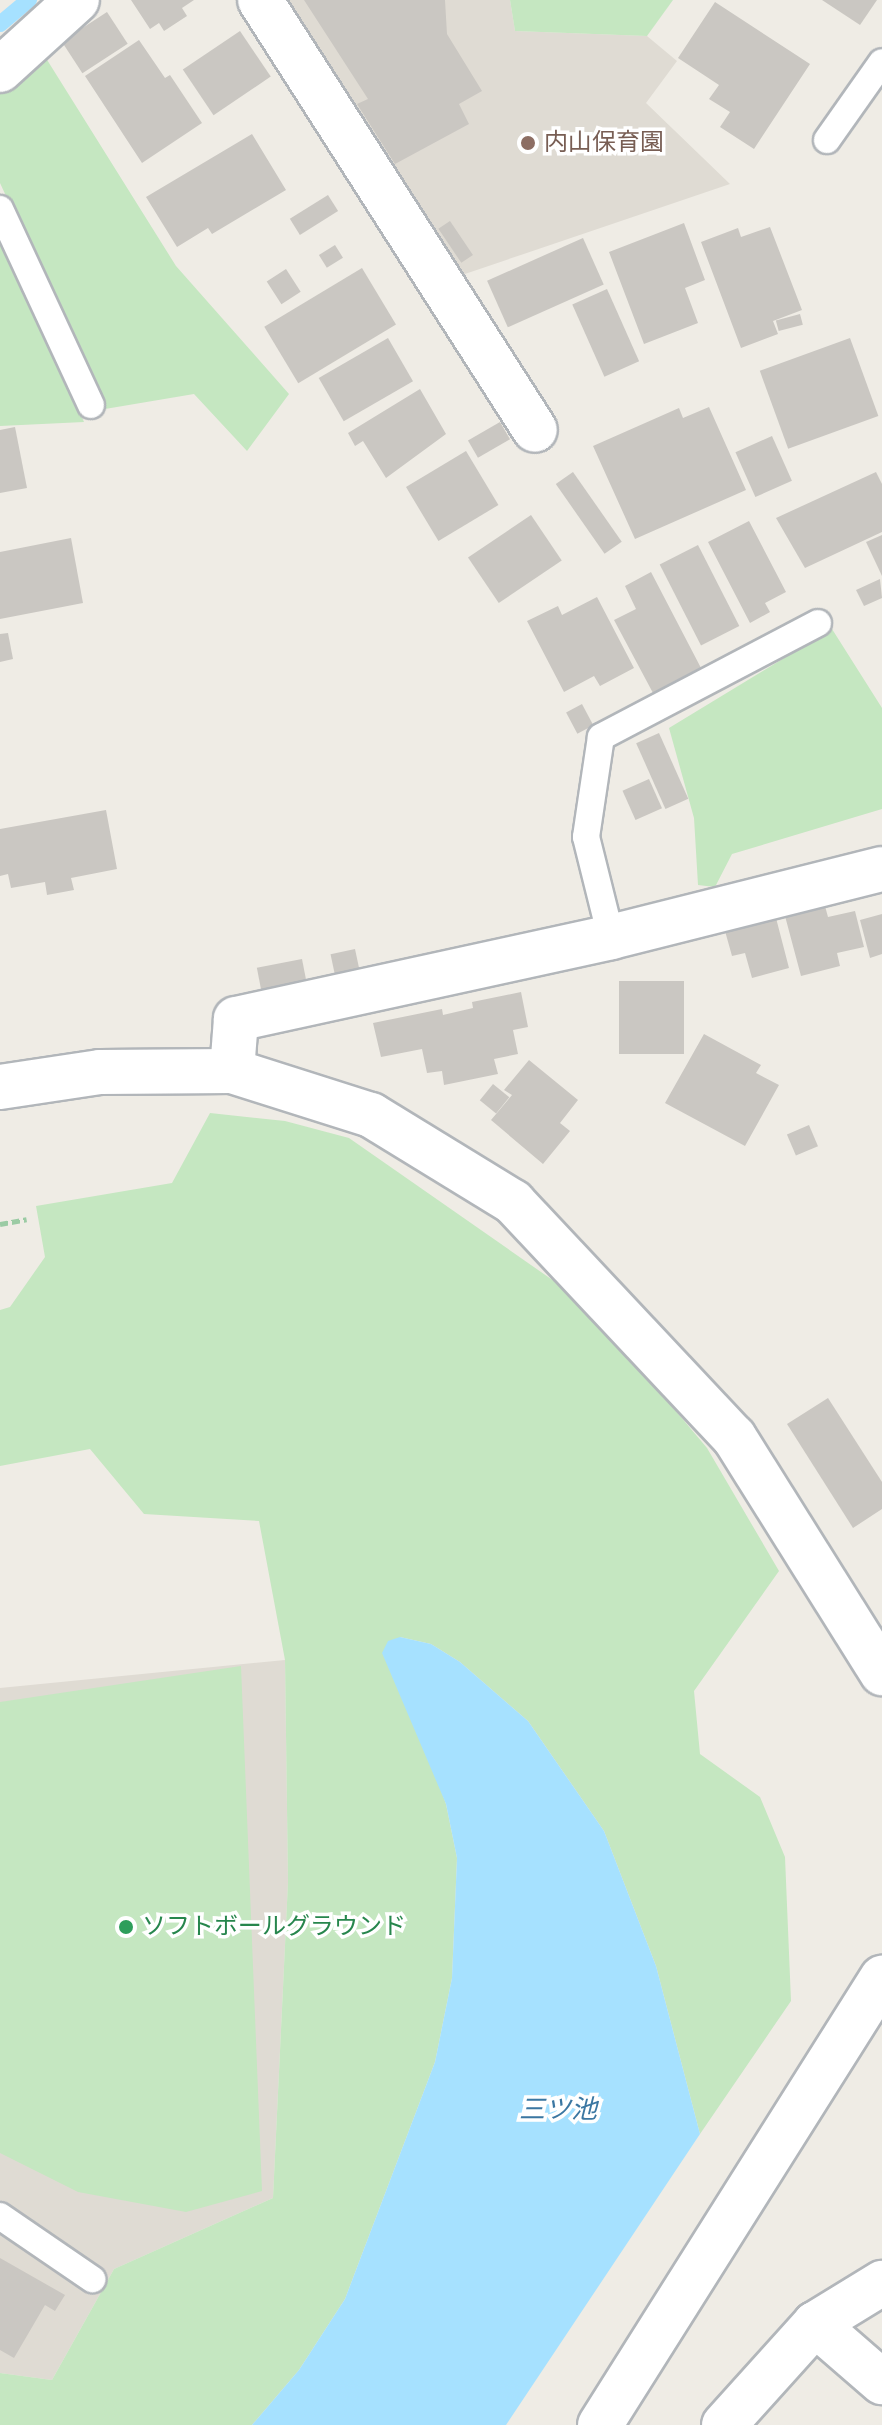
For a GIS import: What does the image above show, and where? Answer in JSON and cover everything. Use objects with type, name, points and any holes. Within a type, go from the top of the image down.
[{"type":"street","points":[[0,70],[77,0]]},
{"type":"street","points":[[260,0],[535,430]]},
{"type":"street","points":[[232,1071],[236,1019],[611,937],[882,869]]},
{"type":"street","points":[[0,1087],[100,1072],[232,1071],[371,1115],[513,1202],[734,1437],[882,1673]]},
{"type":"street","points":[[600,2425],[882,1978]]},
{"type":"street","points":[[724,2425],[815,2324],[882,2283]]},
{"type":"street","points":[[815,2324],[882,2382]]},
{"type":"lane","points":[[827,140],[882,62]]},
{"type":"lane","points":[[0,209],[91,405]]},
{"type":"lane","points":[[611,937],[586,837],[601,737],[818,623]]},
{"type":"lane","points":[[0,2216],[92,2279]]},
{"type":"path","points":[[0,1224],[27,1219]]},
{"type":"shaded area","name":"内山保育園","points":[[273,0],[510,0],[515,31],[647,36],[677,61],[646,103],[730,184],[456,277]]},
{"type":"shaded area","name":"ソフトボールグラウンド","points":[[285,1660],[288,1882],[273,2198],[114,2269],[52,2380],[0,2373],[0,1688]]},
{"type":"green space","points":[[510,0],[673,0],[647,36],[515,31]]},
{"type":"green space","points":[[39,47],[176,266],[289,394],[247,451],[194,394],[105,409],[0,183],[0,88]]},
{"type":"green space","points":[[0,235],[84,422],[0,426]]},
{"type":"green space","points":[[832,629],[882,708],[882,809],[732,854],[715,887],[698,885],[694,818],[669,728]]},
{"type":"green space","points":[[210,1113],[285,1121],[349,1138],[584,1302],[707,1448],[779,1571],[694,1691],[700,1754],[760,1797],[785,1857],[791,2001],[700,2134],[656,1966],[604,1831],[528,1721],[460,1662],[431,1644],[400,1637],[420,1731],[446,1804],[457,1858],[452,1978],[435,2062],[345,2299],[299,2370],[252,2425],[0,2425],[0,2373],[52,2380],[114,2269],[273,2198],[288,1882],[285,1660],[259,1521],[144,1514],[90,1449],[0,1466],[0,1310],[10,1307],[45,1257],[36,1206],[172,1183]]},
{"type":"green space","name":"ソフトボールグラウンド","points":[[241,1666],[262,2191],[186,2212],[78,2192],[0,2153],[0,1702]]},
{"type":"water","name":"三ツ池","points":[[400,1637],[431,1644],[460,1662],[528,1721],[604,1831],[656,1966],[700,2134],[506,2425],[252,2425],[299,2370],[345,2299],[435,2062],[452,1978],[457,1858],[446,1804],[382,1653],[388,1641]]},
{"type":"building","points":[[131,0],[194,0],[182,8],[187,16],[164,31],[159,23],[150,29]]},
{"type":"building","points":[[304,0],[445,0],[447,34],[482,91],[459,104],[469,124],[395,164],[357,104],[368,99]]},
{"type":"building","points":[[822,0],[877,0],[860,25]]},
{"type":"building","points":[[715,2],[810,64],[754,149],[720,127],[730,112],[709,99],[719,85],[678,58]]},
{"type":"building","points":[[107,12],[128,44],[82,73],[62,41]]},
{"type":"building","points":[[240,31],[271,77],[214,115],[183,70]]},
{"type":"building","points":[[139,40],[165,78],[170,75],[202,123],[142,163],[85,76]]},
{"type":"building","points":[[252,134],[286,190],[212,234],[208,228],[177,247],[146,197]]},
{"type":"building","points":[[328,195],[338,211],[300,235],[290,219]]},
{"type":"building","points":[[450,221],[473,255],[461,263],[438,229]]},
{"type":"building","points":[[684,223],[705,280],[685,288],[698,323],[644,344],[609,252]]},
{"type":"building","points":[[770,227],[802,310],[773,321],[778,334],[741,348],[701,242],[738,228],[741,237]]},
{"type":"building","points":[[583,238],[604,285],[508,327],[487,281]]},
{"type":"building","points":[[335,245],[343,258],[327,268],[319,255]]},
{"type":"building","points":[[362,268],[396,325],[298,383],[264,327]]},
{"type":"building","points":[[286,269],[301,292],[281,304],[267,282]]},
{"type":"building","points":[[607,289],[639,361],[604,377],[572,304]]},
{"type":"building","points":[[800,314],[803,325],[779,331],[776,320]]},
{"type":"building","points":[[388,338],[413,381],[344,421],[319,378]]},
{"type":"building","points":[[850,338],[878,416],[788,449],[760,371]]},
{"type":"building","points":[[420,389],[446,434],[386,478],[363,441],[355,446],[348,433]]},
{"type":"building","points":[[709,407],[746,490],[635,539],[593,446],[679,408],[683,418]]},
{"type":"building","points":[[500,422],[510,439],[478,458],[468,441]]},
{"type":"building","points":[[15,427],[27,488],[0,493],[0,430]]},
{"type":"building","points":[[772,436],[792,481],[755,497],[735,452]]},
{"type":"building","points":[[466,451],[498,505],[438,541],[406,487]]},
{"type":"building","points":[[573,472],[622,542],[605,554],[556,484]]},
{"type":"building","points":[[876,472],[882,484],[882,532],[805,568],[776,518]]},
{"type":"building","points":[[531,515],[562,561],[499,603],[468,557]]},
{"type":"building","points":[[749,521],[786,592],[765,603],[770,612],[750,623],[708,542]]},
{"type":"building","points":[[882,535],[882,576],[866,542]]},
{"type":"building","points":[[71,538],[83,603],[0,619],[0,552]]},
{"type":"building","points":[[698,545],[739,626],[701,646],[660,565]]},
{"type":"building","points":[[651,572],[701,668],[653,693],[614,620],[636,609],[625,586]]},
{"type":"building","points":[[880,579],[882,598],[864,606],[856,590]]},
{"type":"building","points":[[597,597],[634,668],[600,686],[594,676],[564,692],[527,621],[558,606],[562,615]]},
{"type":"building","points":[[8,633],[13,659],[0,662],[0,634]]},
{"type":"building","points":[[582,704],[593,725],[577,734],[566,712]]},
{"type":"building","points":[[659,733],[688,799],[665,809],[636,743]]},
{"type":"building","points":[[649,779],[662,808],[636,820],[623,791]]},
{"type":"building","points":[[106,810],[117,869],[71,878],[74,890],[47,895],[45,882],[11,888],[8,874],[0,876],[0,829]]},
{"type":"building","points":[[825,906],[828,917],[855,911],[864,947],[837,953],[840,966],[801,976],[785,916]]},
{"type":"building","points":[[882,914],[882,954],[870,958],[860,920]]},
{"type":"building","points":[[776,918],[789,968],[752,978],[745,953],[732,956],[725,931]]},
{"type":"building","points":[[355,949],[362,982],[338,987],[331,954]]},
{"type":"building","points":[[302,959],[309,994],[264,1003],[257,968]]},
{"type":"building","points":[[619,981],[684,981],[684,1054],[619,1054]]},
{"type":"building","points":[[521,992],[528,1027],[513,1030],[518,1054],[494,1059],[498,1074],[444,1085],[442,1071],[427,1073],[422,1049],[381,1057],[373,1023],[442,1009],[443,1015],[473,1008],[472,1002]]},
{"type":"building","points":[[704,1034],[761,1065],[756,1073],[779,1085],[745,1146],[665,1103]]},
{"type":"building","points":[[529,1060],[578,1100],[560,1123],[570,1131],[543,1164],[491,1120],[512,1095],[504,1090]]},
{"type":"building","points":[[493,1084],[509,1097],[496,1114],[480,1100]]},
{"type":"building","points":[[809,1125],[818,1146],[796,1156],[787,1134]]},
{"type":"building","points":[[828,1398],[882,1482],[882,1509],[853,1528],[787,1424]]},
{"type":"building","points":[[0,2258],[65,2295],[55,2311],[45,2305],[14,2358],[0,2350]]},
{"type":"waterway","points":[[0,24],[29,0]]},
{"type":"place","name":"内山保育園","points":[[528,143]]},
{"type":"place","name":"ソフトボールグラウンド","points":[[126,1927]]}]
